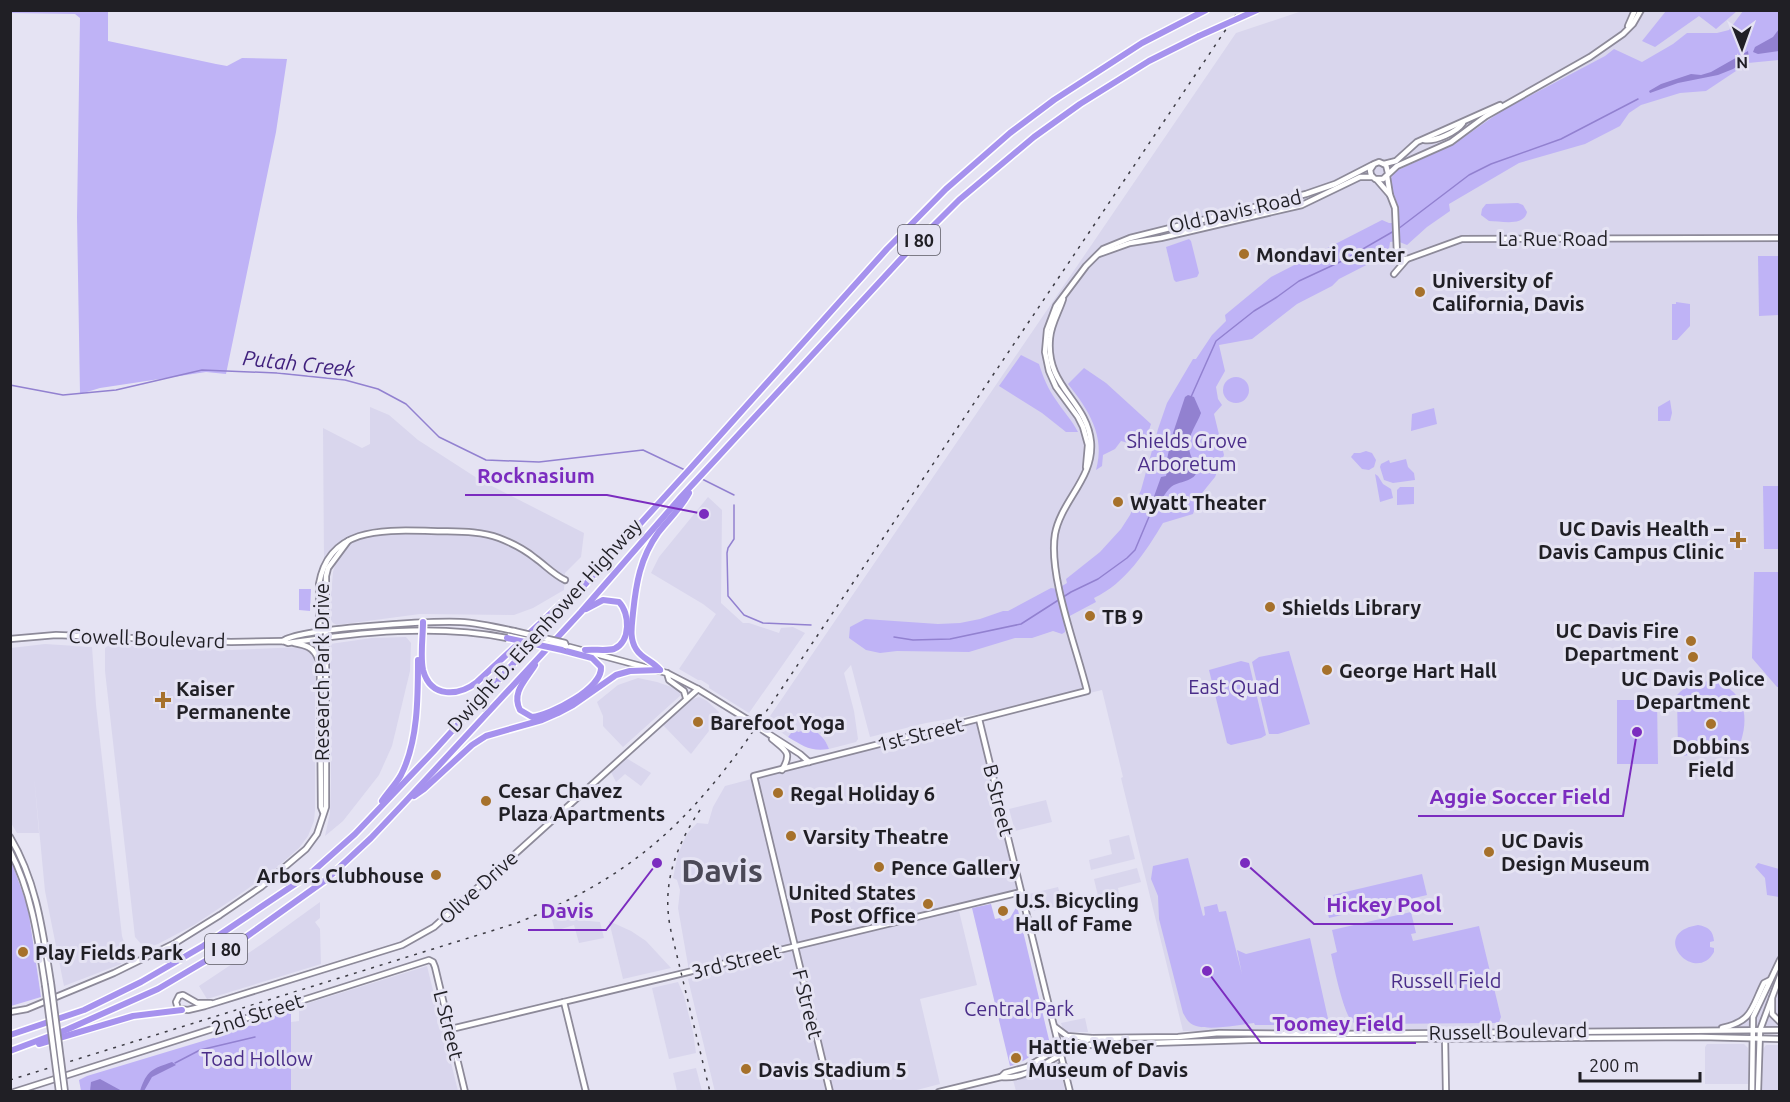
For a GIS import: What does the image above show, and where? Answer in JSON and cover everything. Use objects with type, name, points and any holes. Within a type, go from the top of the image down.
[{"type":"highway","name":"Dwight D. Eisenhower Highway","points":[[10,1035],[84,1010],[141,982],[203,946],[310,874],[355,834],[587,583],[926,208],[966,170],[1026,120],[1074,86],[1142,43],[1206,10]]},
{"type":"highway","name":"Dwight D. Eisenhower Highway","points":[[14,1050],[158,989],[246,937],[327,879],[371,838],[581,612],[681,497],[702,477],[912,247],[981,181],[1034,137],[1080,104],[1149,61],[1257,10]]},
{"type":"highway","points":[[663,672],[638,652],[633,642],[636,581],[644,557],[657,535],[686,500],[692,487]]},
{"type":"highway","points":[[420,622],[423,665],[427,679],[437,689],[444,692],[463,691],[477,682],[570,595],[587,583]]},
{"type":"highway","points":[[581,612],[598,602],[611,600],[619,602],[627,613],[625,637],[619,645],[609,649],[585,650]]},
{"type":"highway","points":[[355,834],[395,784],[405,765],[413,735],[421,631]]},
{"type":"highway","points":[[507,638],[564,648],[595,659],[601,667],[600,677],[573,700],[532,717],[520,710],[517,696],[539,657]]},
{"type":"highway","points":[[405,802],[424,789],[472,745],[486,736],[558,713],[616,675],[630,671],[663,672]]},
{"type":"highway","points":[[14,1050],[133,1016],[182,1010]]},
{"type":"street","points":[[1623,34],[1635,10]]},
{"type":"street","points":[[1375,179],[1383,179],[1399,165],[1457,139],[1486,116],[1573,67],[1623,34],[1633,24],[1641,10]]},
{"type":"street","points":[[1390,195],[1375,179],[1370,170],[1372,165],[1376,162],[1384,164],[1396,161],[1413,145],[1514,100]]},
{"type":"street","points":[[1424,140],[1431,141],[1461,127],[1463,123]]},
{"type":"street","points":[[1453,131],[1457,139]]},
{"type":"street","points":[[1431,141],[1431,147],[1434,150]]},
{"type":"street","points":[[1384,164],[1395,208],[1397,241],[1395,260],[1407,259]]},
{"type":"street","name":"Old Davis Road","points":[[1087,691],[1064,606],[1054,556],[1056,533],[1061,516],[1087,469],[1091,448],[1088,427],[1082,414],[1057,379],[1050,357],[1051,332],[1063,299],[1086,266],[1103,249],[1111,245],[1150,232],[1317,191],[1372,165]]},
{"type":"street","name":"Old Davis Road","points":[[1099,254],[1130,243],[1302,205],[1360,177],[1375,179]]},
{"type":"street","name":"La Rue Road","points":[[1407,259],[1462,239],[1779,238]]},
{"type":"street","points":[[1394,274],[1407,259]]},
{"type":"street","name":"Research Park Drive","points":[[10,1012],[27,1009],[114,973],[176,943],[261,887],[306,849],[317,834],[326,807],[323,635],[319,594],[321,575],[331,556],[342,544],[371,532],[478,533],[498,537],[521,548],[565,579]]},
{"type":"street","points":[[323,635],[420,622],[473,623],[514,631],[564,643],[564,648],[585,650],[663,672],[698,689],[753,723]]},
{"type":"street","points":[[323,635],[462,631],[507,638]]},
{"type":"street","name":"Cowell Boulevard","points":[[10,639],[56,635],[286,642],[288,637],[323,635]]},
{"type":"street","name":"Research Park Drive","points":[[323,635],[320,669],[321,807],[323,812]]},
{"type":"street","points":[[286,642],[306,645],[312,649],[317,656],[320,669]]},
{"type":"street","points":[[663,672],[669,680],[684,690],[686,698]]},
{"type":"street","name":"Olive Drive","points":[[182,1010],[402,945],[426,933],[698,689]]},
{"type":"street","name":"1st Street","points":[[754,776],[1087,691]]},
{"type":"street","name":"B Street","points":[[979,719],[1070,1092]]},
{"type":"street","points":[[761,729],[809,762]]},
{"type":"street","points":[[769,735],[788,754],[787,763],[782,770]]},
{"type":"street","name":"F Street","points":[[754,776],[830,1092]]},
{"type":"street","points":[[10,837],[21,857],[39,909],[59,1092]]},
{"type":"street","points":[[10,851],[25,884],[33,911],[48,984],[65,1092]]},
{"type":"street","name":"3rd Street","points":[[450,1029],[1021,892]]},
{"type":"street","name":"L Street","points":[[430,960],[435,967],[465,1092]]},
{"type":"street","name":"2nd Street","points":[[14,1092],[430,960]]},
{"type":"street","points":[[1756,1092],[1756,1084],[1752,1082],[1754,1013],[1779,960]]},
{"type":"street","points":[[1756,1092],[1760,1030],[1779,976]]},
{"type":"street","points":[[1713,1030],[1736,1025],[1745,1019],[1764,983],[1770,980]]},
{"type":"street","points":[[1773,991],[1772,1014],[1779,1022]]},
{"type":"street","points":[[182,1010],[178,1009],[176,1004],[177,998],[181,995],[197,1003],[210,1003]]},
{"type":"street","points":[[564,1002],[586,1092]]},
{"type":"street","points":[[1053,1025],[1067,1036],[1093,1038]]},
{"type":"street","name":"Russell Boulevard","points":[[1060,1051],[1093,1038],[1178,1037],[1219,1033],[1779,1030]]},
{"type":"street","points":[[1491,1038],[1493,1035],[1502,1035],[1506,1031]]},
{"type":"street","points":[[1445,1032],[1446,1092]]},
{"type":"street","name":"Russell Boulevard","points":[[1060,1051],[1086,1045],[1168,1044],[1205,1040],[1779,1039]]},
{"type":"street","points":[[939,1092],[1026,1073],[1060,1051]]},
{"type":"street","points":[[1001,1077],[1005,1073],[1027,1067],[1060,1051]]},
{"type":"street","points":[[1038,1067],[1064,1066]]},
{"type":"shaded area","name":"University of California, Davis","points":[[1305,10],[1779,11],[1779,1028],[1183,1031],[1121,778],[1123,777],[1102,690],[987,717],[985,713],[926,723],[870,737],[851,665],[844,673],[854,711],[858,739],[856,742],[829,749],[822,735],[805,729],[798,732],[795,728],[788,737],[766,722],[1236,33]]},
{"type":"shaded area","points":[[1779,29],[1779,51],[1758,54],[1753,52],[1755,47],[1773,37]]},
{"type":"shaded area","points":[[1748,51],[1749,58],[1733,69],[1718,75],[1678,83],[1650,93],[1649,91],[1661,84],[1691,74],[1701,75],[1711,72]]},
{"type":"shaded area","points":[[1188,395],[1194,397],[1201,413],[1189,442],[1191,455],[1197,468],[1196,474],[1171,487],[1151,512],[1161,477],[1166,476],[1172,436],[1185,397]]},
{"type":"shaded area","points":[[370,407],[389,415],[418,440],[480,480],[584,533],[581,557],[565,573],[564,590],[533,608],[514,615],[420,614],[337,625],[333,623],[330,607],[335,565],[324,560],[323,428],[362,448],[370,444]]},
{"type":"shaded area","points":[[708,497],[722,510],[721,603],[743,623],[779,633],[781,628],[793,627],[805,633],[749,713],[709,688],[709,685],[679,669],[716,614],[651,573],[659,557]]},
{"type":"shaded area","points":[[406,637],[411,643],[410,671],[392,746],[379,775],[343,821],[325,836],[330,813],[331,781],[330,644],[372,638]]},
{"type":"shaded area","points":[[45,644],[92,647],[96,705],[122,936],[127,952],[121,964],[64,986],[45,891],[34,776],[39,833],[17,833],[11,823],[11,648]]},
{"type":"shaded area","points":[[109,645],[232,650],[302,647],[309,650],[315,662],[315,810],[314,821],[308,836],[299,848],[274,870],[236,897],[194,925],[150,947],[142,945],[135,937],[105,671],[105,648]]},
{"type":"shaded area","points":[[638,678],[680,690],[681,695],[623,747],[603,726],[603,716],[597,702],[618,685]]},
{"type":"shaded area","points":[[699,697],[719,712],[712,727],[691,754],[663,725],[693,699]]},
{"type":"shaded area","points":[[979,719],[1021,892],[958,907],[977,985],[920,999],[940,1084],[909,1092],[715,1092],[688,979],[695,977],[694,971],[689,972],[678,908],[680,890],[677,880],[673,878],[678,854],[687,834],[697,823],[708,824],[713,807],[725,786]]},
{"type":"shaded area","points":[[626,758],[651,773],[641,786],[625,774],[616,782],[611,772]]},
{"type":"shaded area","points":[[1046,800],[1052,822],[1015,831],[1009,809]]},
{"type":"shaded area","points":[[1129,835],[1135,859],[1091,870],[1089,860],[1112,854],[1109,840]]},
{"type":"shaded area","points":[[1137,868],[1141,882],[1118,888],[1119,895],[1099,900],[1094,879]]},
{"type":"shaded area","points":[[1058,887],[1063,905],[1034,911],[1029,894]]},
{"type":"shaded area","points":[[320,902],[320,918],[315,922],[320,929],[321,964],[207,999],[199,986]]},
{"type":"shaded area","points":[[557,918],[600,922],[604,938],[579,943],[574,925],[555,931],[552,920]]},
{"type":"shaded area","points":[[609,921],[646,941],[671,968],[623,979]]},
{"type":"shaded area","points":[[427,966],[458,1091],[291,1091],[291,1022],[299,1021],[299,1006]]},
{"type":"shaded area","points":[[678,982],[684,996],[696,1053],[669,1059],[652,988]]},
{"type":"shaded area","points":[[1085,1018],[1088,1032],[1066,1032],[1063,1029],[1061,1023]]},
{"type":"shaded area","points":[[1707,1044],[1744,1044],[1748,1048],[1748,1084],[1705,1084],[1705,1047]]},
{"type":"shaded area","points":[[1766,1045],[1779,1045],[1779,1091],[1762,1091],[1763,1049]]},
{"type":"shaded area","points":[[172,1062],[176,1065],[152,1077],[144,1091],[140,1091],[151,1071]]},
{"type":"shaded area","points":[[696,1068],[702,1091],[677,1091],[673,1073]]},
{"type":"shaded area","points":[[1060,1068],[1065,1091],[1016,1091],[1013,1080]]},
{"type":"shaded area","points":[[100,1079],[122,1091],[90,1091],[91,1082]]},
{"type":"green space","points":[[11,10],[108,11],[108,41],[227,66],[242,58],[287,59],[276,132],[226,374],[206,372],[100,388],[80,394],[77,217],[80,18],[75,14],[11,13]]},
{"type":"green space","points":[[1737,10],[1716,29],[1699,16],[1655,47],[1642,41],[1666,11]]},
{"type":"green space","name":"Shields Grove Arboretum","points":[[1743,11],[1779,11],[1779,60],[1748,63],[1706,91],[1680,93],[1641,105],[1629,113],[1620,126],[1585,144],[1519,163],[1449,204],[1450,211],[1407,245],[1397,241],[1390,242],[1386,255],[1297,304],[1252,339],[1219,345],[1225,371],[1216,387],[1218,399],[1222,405],[1214,414],[1224,455],[1215,477],[1198,498],[1193,514],[1163,523],[1142,555],[1116,584],[1094,598],[1096,602],[1064,619],[1065,632],[1062,634],[1053,631],[1032,638],[1015,638],[969,652],[897,651],[880,653],[866,650],[849,638],[850,627],[865,619],[938,624],[960,623],[1008,611],[1051,588],[1057,589],[1067,583],[1066,579],[1100,552],[1121,529],[1130,515],[1141,490],[1167,403],[1193,359],[1196,359],[1212,335],[1226,321],[1225,315],[1271,277],[1382,220],[1398,223],[1398,205],[1389,183],[1394,172],[1454,144],[1503,110],[1605,56],[1614,49],[1642,62],[1687,33],[1717,33],[1729,30]]},
{"type":"green space","points":[[1518,203],[1523,205],[1527,212],[1521,220],[1489,221],[1481,215],[1486,204]]},
{"type":"green space","points":[[1189,239],[1199,273],[1197,277],[1176,282],[1166,247]]},
{"type":"green space","points":[[1758,256],[1779,256],[1779,315],[1759,316]]},
{"type":"green space","points":[[1676,302],[1690,304],[1690,326],[1677,340],[1672,340],[1672,304]]},
{"type":"green space","points":[[1021,355],[1039,364],[1051,392],[1078,432],[1066,432],[1042,413],[999,386]]},
{"type":"green space","points":[[1084,368],[1106,383],[1151,424],[1146,439],[1133,437],[1132,444],[1121,441],[1115,449],[1103,455],[1102,466],[1096,470],[1099,446],[1097,434],[1088,413],[1068,384]]},
{"type":"green space","points":[[1236,377],[1245,381],[1249,390],[1245,399],[1236,403],[1227,399],[1223,390],[1227,381]]},
{"type":"green space","points":[[1670,400],[1672,413],[1670,421],[1658,421],[1658,407]]},
{"type":"green space","points":[[1434,408],[1437,424],[1411,431],[1412,414]]},
{"type":"green space","points":[[1366,451],[1372,453],[1376,460],[1374,467],[1369,470],[1362,469],[1351,457],[1354,453]]},
{"type":"green space","points":[[1406,459],[1408,467],[1414,473],[1415,480],[1393,483],[1384,480],[1381,464],[1389,460],[1390,463]]},
{"type":"green space","points":[[1375,474],[1383,484],[1391,489],[1393,498],[1380,502]]},
{"type":"green space","points":[[1763,486],[1779,486],[1779,549],[1764,549]]},
{"type":"green space","points":[[1400,487],[1414,487],[1414,504],[1397,505],[1397,490]]},
{"type":"green space","points":[[1754,572],[1779,572],[1779,687],[1752,658]]},
{"type":"green space","points":[[299,589],[311,589],[310,611],[299,610]]},
{"type":"green space","points":[[1289,651],[1310,724],[1278,734],[1269,734],[1252,662],[1259,657]]},
{"type":"green space","name":"East Quad","points":[[1241,661],[1249,663],[1266,735],[1231,745],[1227,743],[1209,670]]},
{"type":"green space","name":"Dobbins Field","points":[[1711,681],[1730,689],[1741,703],[1744,711],[1744,730],[1741,741],[1684,756],[1678,752],[1677,695],[1692,685]]},
{"type":"green space","points":[[1617,700],[1657,700],[1658,764],[1617,764]]},
{"type":"green space","points":[[795,728],[798,732],[811,728],[822,737],[829,749],[812,749],[788,737]]},
{"type":"green space","points":[[1188,858],[1203,916],[1205,915],[1204,907],[1217,904],[1219,912],[1226,911],[1242,974],[1237,950],[1246,954],[1310,938],[1329,1023],[1255,1025],[1254,1023],[1210,1028],[1194,1025],[1188,1021],[1183,1013],[1159,919],[1158,896],[1151,879],[1153,866]]},
{"type":"green space","name":"Play Fields Park","points":[[11,860],[28,908],[41,997],[11,1006]]},
{"type":"green space","points":[[1758,863],[1779,869],[1779,897],[1767,895],[1765,878],[1755,867]]},
{"type":"green space","points":[[1422,874],[1427,895],[1329,918],[1324,897]]},
{"type":"green space","name":"Central Park","points":[[991,904],[995,919],[1000,918],[1003,921],[1010,918],[1017,906],[1050,1044],[1010,1066],[972,908]]},
{"type":"green space","name":"Russell Field","points":[[1411,912],[1416,933],[1411,934],[1413,941],[1479,926],[1501,1017],[1499,1022],[1361,1024],[1354,1023],[1350,1019],[1343,1002],[1331,954],[1337,952],[1332,930]]},
{"type":"green space","points":[[1698,925],[1708,928],[1713,935],[1714,941],[1710,942],[1710,947],[1714,948],[1714,952],[1706,961],[1696,963],[1687,961],[1680,954],[1676,946],[1676,937],[1683,930]]},
{"type":"green space","name":"Toad Hollow","points":[[291,1009],[291,1091],[81,1091],[79,1080],[87,1076],[236,1031]]},
{"type":"waterway","points":[[1398,229],[1469,175],[1491,164],[1561,139],[1638,99]]},
{"type":"waterway","points":[[1191,397],[1216,341],[1254,311],[1299,281],[1342,261],[1394,231]]},
{"type":"waterway","name":"Putah Creek","points":[[10,385],[63,395],[116,390],[202,370],[277,373],[345,380],[378,389],[406,404],[439,437],[486,460],[539,462],[643,450],[685,470]]},
{"type":"waterway","name":"Putah Creek","points":[[700,478],[734,495]]},
{"type":"waterway","name":"Putah Creek","points":[[734,505],[734,539],[727,553],[728,596],[744,615],[763,623],[811,625]]},
{"type":"waterway","points":[[894,637],[913,640],[950,639],[1021,624],[1071,592],[1098,579],[1127,558],[1135,550],[1151,512]]},
{"type":"waterway","points":[[175,1063],[200,1050],[255,1037]]},
{"type":"railway","points":[[10,1080],[517,923],[588,890],[646,851],[696,803],[745,743],[1239,10]]},
{"type":"railway","points":[[700,810],[684,838],[672,868],[668,914],[710,1092]]},
{"type":"place","name":"Mondavi Center","points":[[1244,254]]},
{"type":"place","name":"University of California, Davis","points":[[1420,292]]},
{"type":"place","name":"Wyatt Theater","points":[[1118,502]]},
{"type":"place","name":"Rocknasium","points":[[704,514]]},
{"type":"place","name":"UC Davis Health – Davis Campus Clinic","points":[[1738,540]]},
{"type":"place","name":"Shields Library","points":[[1270,607]]},
{"type":"place","name":"TB 9","points":[[1090,616]]},
{"type":"place","name":"UC Davis Fire Department","points":[[1691,641]]},
{"type":"place","name":"UC Davis Police Department","points":[[1693,657]]},
{"type":"place","name":"George Hart Hall","points":[[1327,670]]},
{"type":"place","name":"Kaiser Permanente","points":[[163,700]]},
{"type":"place","name":"Barefoot Yoga","points":[[698,722]]},
{"type":"place","name":"Dobbins Field","points":[[1711,724]]},
{"type":"place","name":"Aggie Soccer Field","points":[[1637,732]]},
{"type":"place","name":"Regal Holiday 6","points":[[778,793]]},
{"type":"place","name":"Cesar Chavez Plaza Apartments","points":[[486,801]]},
{"type":"place","name":"Varsity Theatre","points":[[791,836]]},
{"type":"place","name":"UC Davis Design Museum","points":[[1489,852]]},
{"type":"place","name":"Davis","points":[[657,863]]},
{"type":"place","name":"Hickey Pool","points":[[1245,863]]},
{"type":"place","name":"Pence Gallery","points":[[879,867]]},
{"type":"place","name":"Arbors Clubhouse","points":[[436,875]]},
{"type":"place","name":"United States Post Office","points":[[928,904]]},
{"type":"place","name":"U.S. Bicycling Hall of Fame","points":[[1003,911]]},
{"type":"place","name":"Play Fields Park","points":[[23,952]]},
{"type":"place","name":"Toomey Field","points":[[1207,971]]},
{"type":"place","name":"Hattie Weber Museum of Davis","points":[[1016,1058]]},
{"type":"place","name":"Davis Stadium 5","points":[[746,1069]]},
{"type":"district","name":"Davis","points":[[722,870]]}]
